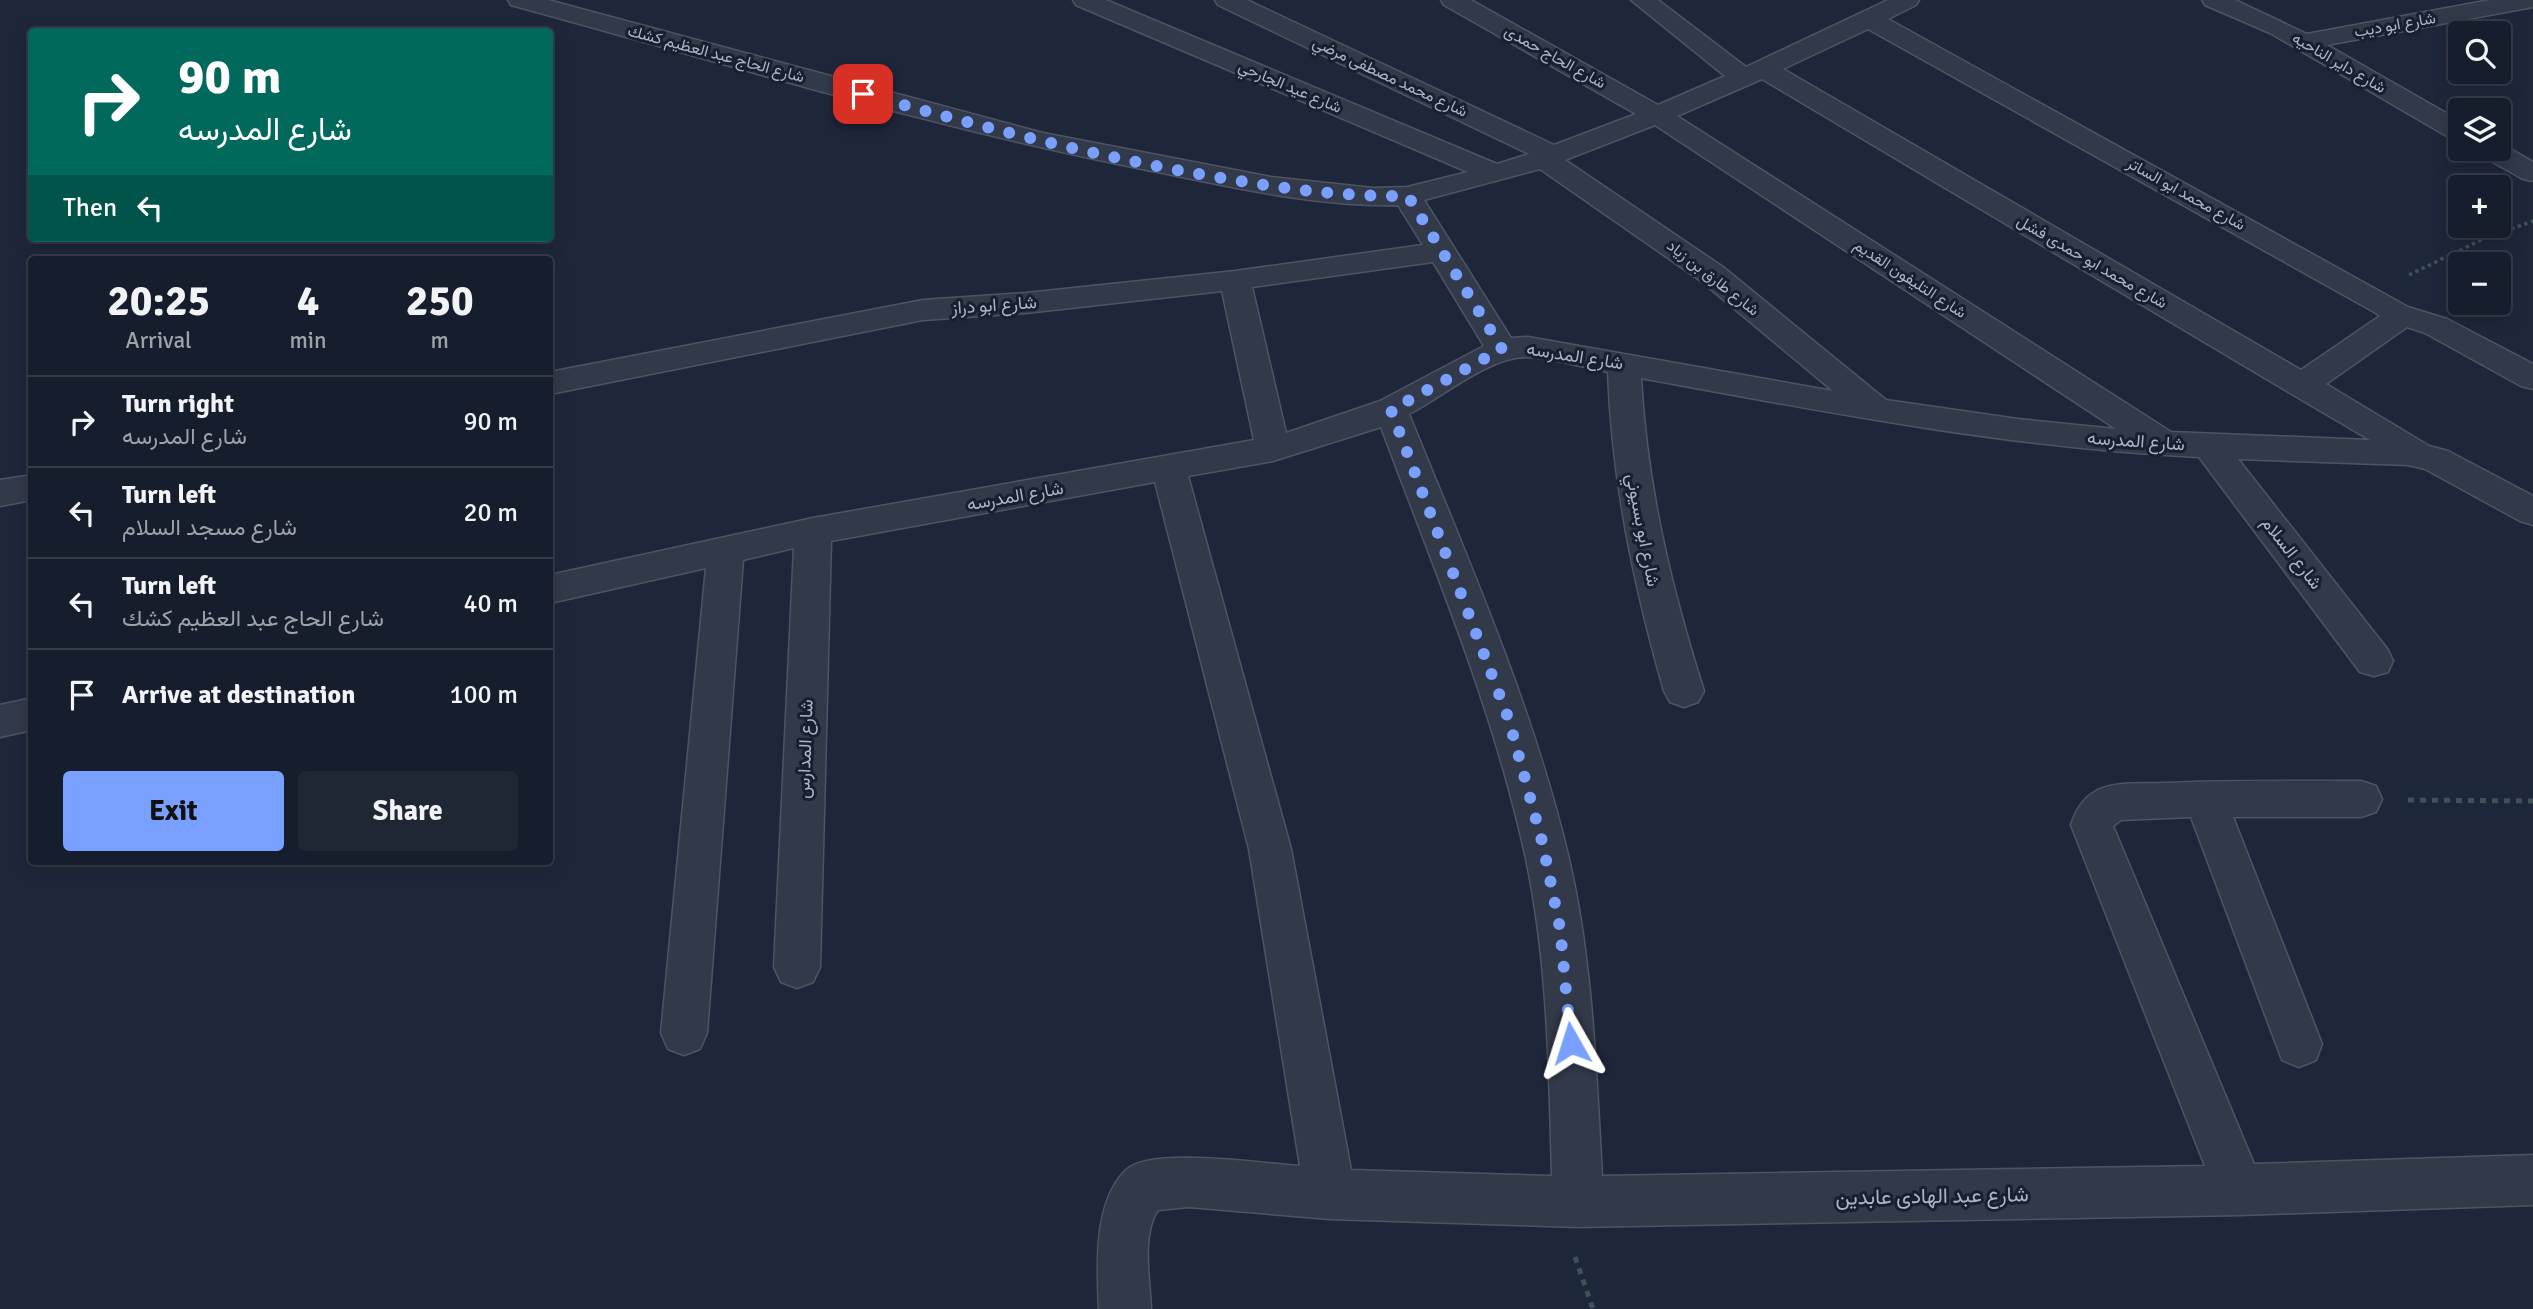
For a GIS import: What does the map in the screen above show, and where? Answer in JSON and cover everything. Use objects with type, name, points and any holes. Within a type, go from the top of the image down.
[{"type":"street","name":"شارع الحاج عبد العظيم كشك","points":[[520,0],[971,123],[1114,158],[1304,191],[1408,196],[1496,174],[1657,115],[1815,46],[1867,18]]},
{"type":"street","name":"شارع عيد الجارحي","points":[[1085,0],[1496,174]]},
{"type":"street","name":"شارع محمد مصطفى مرضي","points":[[1227,0],[1548,156]]},
{"type":"street","name":"شارع الحاج حمدى","points":[[1453,0],[1657,115]]},
{"type":"street","name":"شارع محمد ابو حمدى فشل","points":[[1643,0],[1753,73],[2422,455]]},
{"type":"street","name":"شارع داير الناحيه","points":[[2214,0],[2253,15],[2448,125]]},
{"type":"street","name":"شارع ابو ديب","points":[[2302,42],[2530,0]]},
{"type":"street","points":[[1867,18],[1902,1]]},
{"type":"street","name":"شارع محمد ابو الساتر","points":[[1867,18],[2397,314],[2437,326],[2533,378]]},
{"type":"street","name":"شارع التليفون القديم","points":[[1657,115],[2163,443]]},
{"type":"street","name":"شارع طارق بن زياد","points":[[1548,156],[1712,274],[1876,409]]},
{"type":"street","points":[[2511,161],[2533,173]]},
{"type":"street","points":[[1408,196],[1502,349]]},
{"type":"street","name":"شارع ابو دراز","points":[[553,382],[923,310],[1026,303],[1235,280],[1442,252]]},
{"type":"street","points":[[1235,280],[1273,449]]},
{"type":"street","points":[[2302,385],[2395,321],[2397,314]]},
{"type":"street","name":"شارع المدرسه","points":[[553,588],[813,531],[1273,449],[1391,410],[1502,349],[1528,347],[1876,409],[2018,430],[2209,446],[2422,455],[2533,512]]},
{"type":"street","name":"شارع ابو بسيوني","points":[[1624,364],[1631,472],[1642,539],[1659,612],[1684,691]]},
{"type":"street","points":[[1391,410],[1509,720],[1543,845],[1560,928],[1571,1043],[1578,1202]]},
{"type":"street","name":"شارع السلام","points":[[2209,446],[2374,661]]},
{"type":"street","points":[[1169,469],[1270,849],[1330,1194]]},
{"type":"street","points":[[0,493],[28,488]]},
{"type":"street","name":"شارع المدارس","points":[[797,967],[813,531]]},
{"type":"street","points":[[684,1033],[726,549]]},
{"type":"street","points":[[0,721],[28,715]]},
{"type":"street","points":[[2240,1191],[2092,825],[2095,816],[2112,803],[2204,799],[2361,799]]},
{"type":"street","points":[[2204,799],[2299,1044]]},
{"type":"street","name":"شارع عبد الهادى عابدين","points":[[1125,1309],[1123,1247],[1130,1212],[1137,1194],[1145,1186],[1189,1182],[1330,1194],[1578,1202],[2240,1191],[2533,1180]]},
{"type":"path","points":[[2368,296],[2482,240],[2533,221]]},
{"type":"path","points":[[2361,799],[2533,801]]},
{"type":"route","points":[[863,94],[1041,141],[1191,173],[1338,195],[1408,196],[1502,349],[1391,410],[1509,720],[1543,845],[1560,928],[1571,1043]]}]
